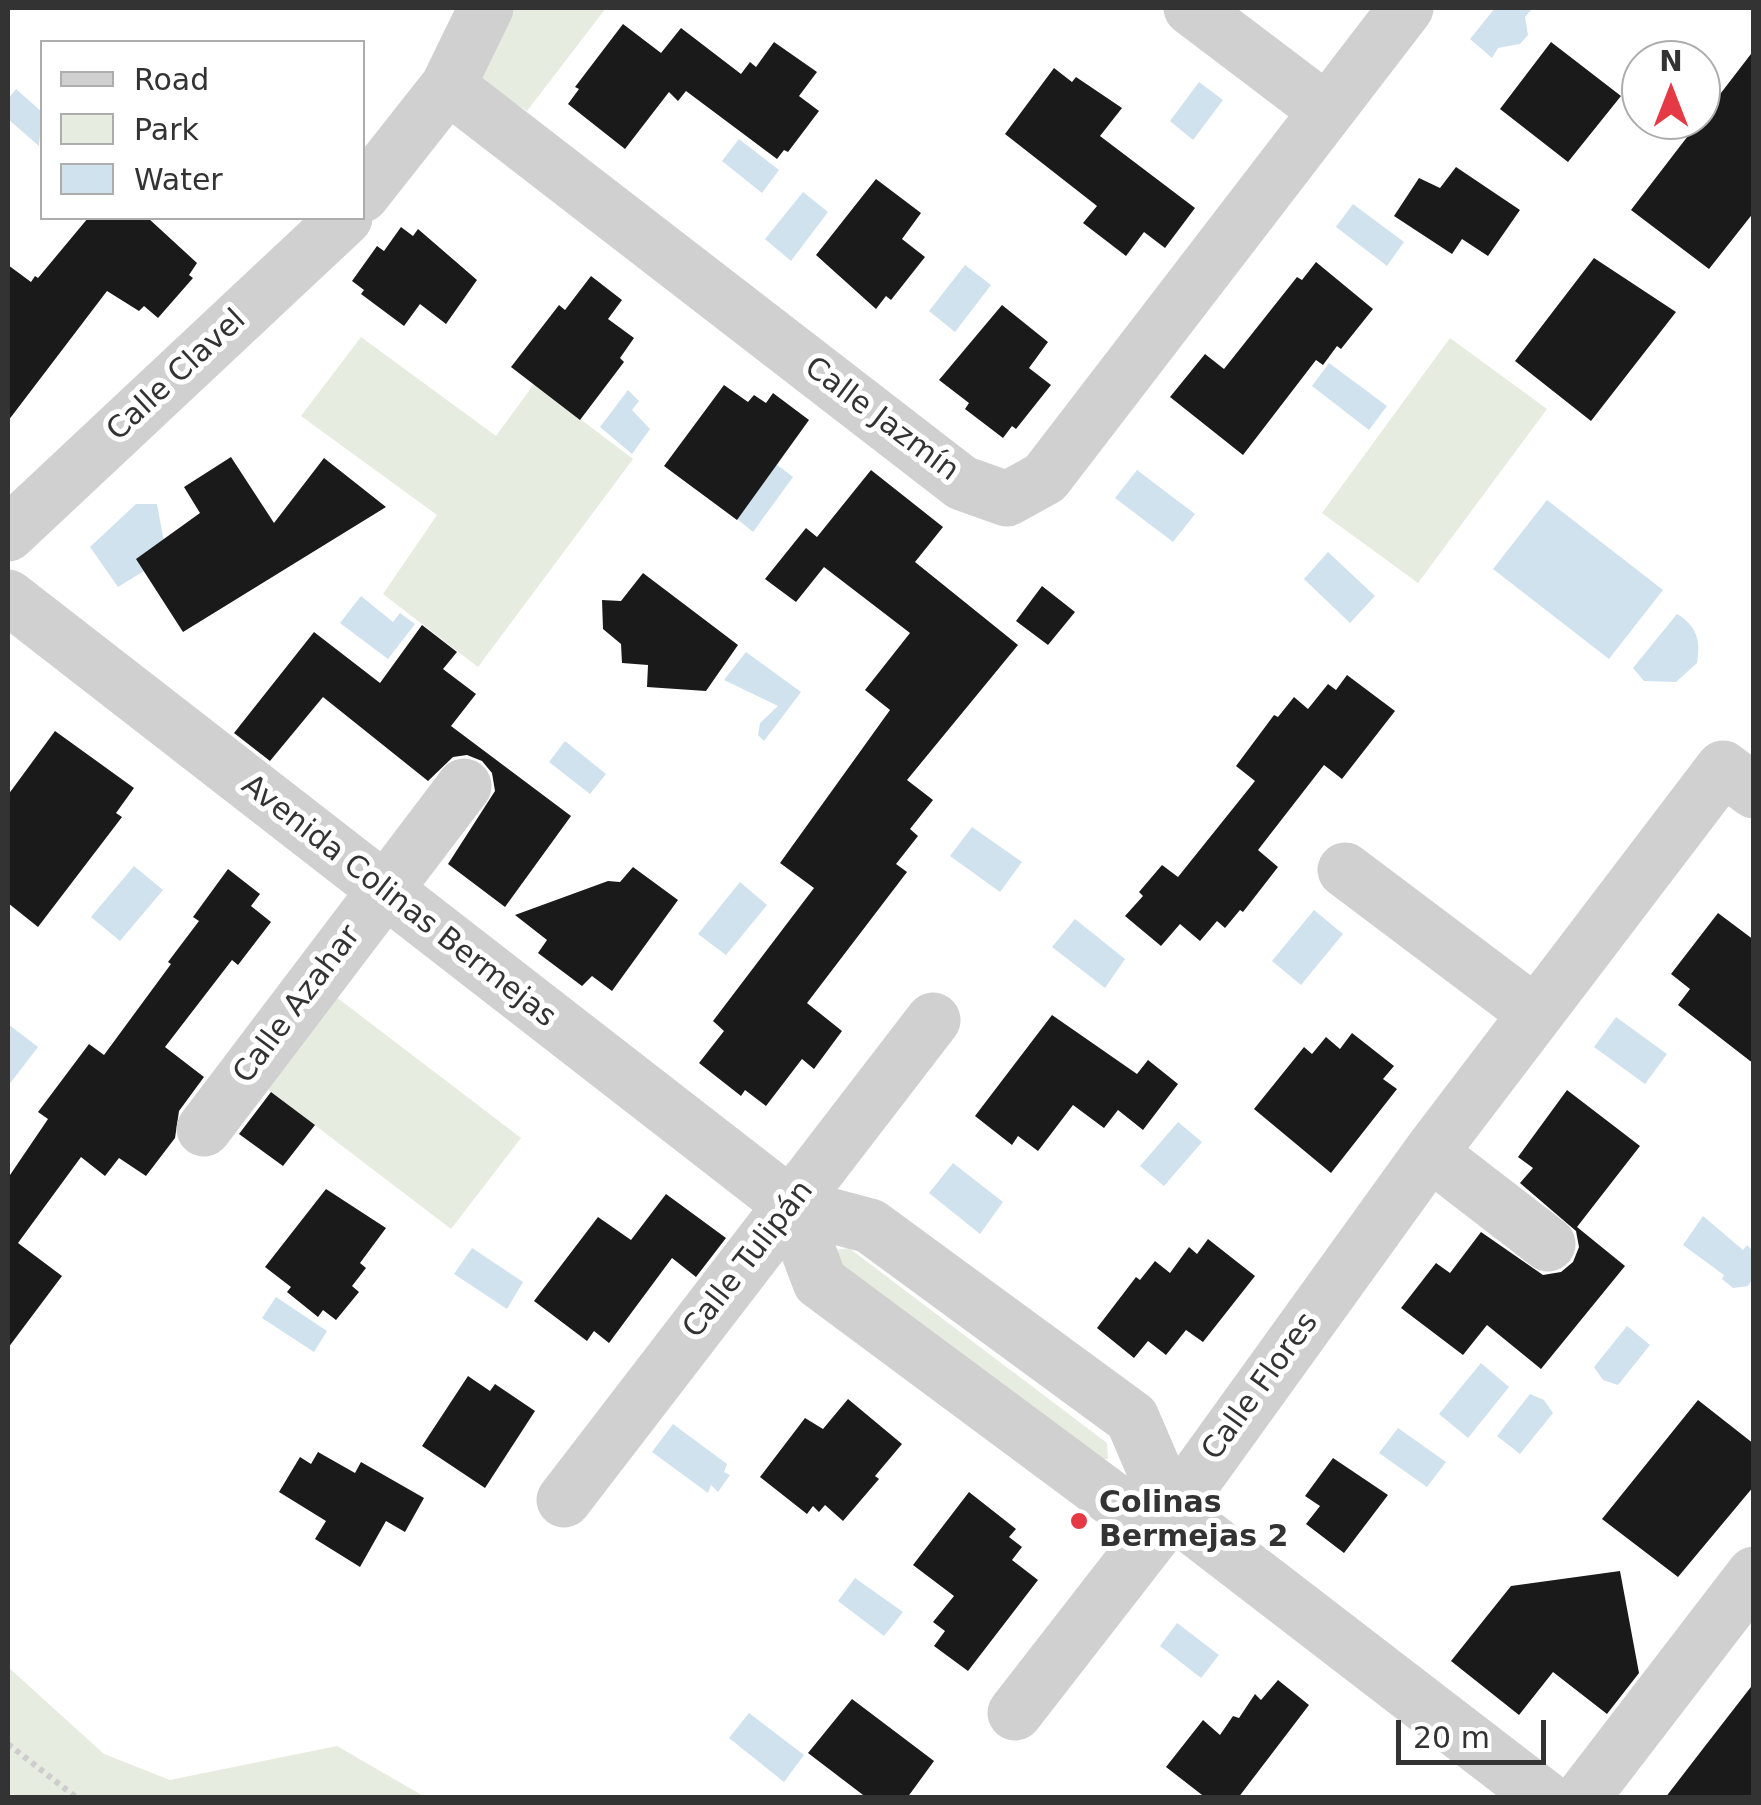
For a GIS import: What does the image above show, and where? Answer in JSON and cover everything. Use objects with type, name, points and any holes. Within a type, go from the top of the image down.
[{"type":"street","points":[[365,191],[448,86],[486,8]]},
{"type":"street","points":[[1191,8],[1327,110]]},
{"type":"street","name":"Calle Jazmín","points":[[448,86],[962,483],[1007,499],[1045,478],[1406,8]]},
{"type":"street","name":"Calle Clavel","points":[[8,534],[342,220]]},
{"type":"street","name":"Avenida Colinas Bermejas","points":[[8,597],[791,1206],[870,1226],[1132,1418],[1172,1511]]},
{"type":"street","name":"Calle Flores","points":[[1015,1713],[1172,1511],[1534,1013],[1738,780]]},
{"type":"street","name":"Calle Azahar","points":[[204,1129],[464,786]]},
{"type":"street","points":[[1345,870],[1534,1013]]},
{"type":"street","name":"Calle Tulipán","points":[[564,1500],[934,1020]]},
{"type":"street","points":[[1430,1153],[1548,1244]]},
{"type":"street","name":"Avenida Colinas Bermejas","points":[[791,1206],[820,1282],[1114,1500],[1172,1511],[1545,1798]]},
{"type":"street","points":[[1582,1798],[1754,1574]]},
{"type":"path","points":[[8,1744],[77,1798]]},
{"type":"green space","points":[[509,8],[606,8],[527,111],[472,76]]},
{"type":"green space","points":[[361,337],[496,436],[534,384],[633,459],[478,667],[383,594],[437,515],[301,416]]},
{"type":"green space","points":[[1450,338],[1547,409],[1418,583],[1322,513]]},
{"type":"green space","points":[[331,993],[521,1138],[451,1229],[261,1084]]},
{"type":"green space","points":[[849,1248],[1107,1443],[1108,1459],[1092,1461],[839,1263],[835,1250]]},
{"type":"green space","points":[[8,1667],[104,1754],[170,1780],[337,1746],[425,1797],[8,1797]]},
{"type":"water","points":[[1495,8],[1533,8],[1525,17],[1528,35],[1520,44],[1498,48],[1492,58],[1470,39]]},
{"type":"water","points":[[1199,82],[1223,100],[1193,140],[1170,121]]},
{"type":"water","points":[[16,89],[40,110],[39,146],[8,119],[8,99]]},
{"type":"water","points":[[739,139],[779,170],[762,193],[722,161]]},
{"type":"water","points":[[803,192],[828,212],[791,261],[765,239]]},
{"type":"water","points":[[1353,204],[1404,242],[1387,266],[1336,227]]},
{"type":"water","points":[[965,265],[991,285],[955,332],[929,311]]},
{"type":"water","points":[[1329,363],[1387,406],[1369,430],[1312,386]]},
{"type":"water","points":[[628,390],[639,401],[632,410],[650,429],[632,454],[600,427]]},
{"type":"water","points":[[776,464],[793,477],[753,532],[736,518]]},
{"type":"water","points":[[1137,470],[1195,514],[1173,542],[1115,498]]},
{"type":"water","points":[[1547,500],[1663,590],[1609,659],[1493,569]]},
{"type":"water","points":[[136,504],[157,504],[164,542],[144,571],[118,587],[90,547]]},
{"type":"water","points":[[1328,552],[1375,596],[1350,623],[1304,579]]},
{"type":"water","points":[[361,596],[393,622],[400,613],[415,624],[388,659],[340,623]]},
{"type":"water","points":[[1677,614],[1696,635],[1697,663],[1676,682],[1644,681],[1633,668]]},
{"type":"water","points":[[746,652],[801,692],[764,741],[758,735],[760,723],[778,706],[724,680]]},
{"type":"water","points":[[565,741],[606,774],[590,794],[549,762]]},
{"type":"water","points":[[972,827],[1022,862],[1000,892],[950,856]]},
{"type":"water","points":[[134,866],[163,890],[120,941],[91,917]]},
{"type":"water","points":[[740,882],[767,905],[726,955],[698,934]]},
{"type":"water","points":[[1314,910],[1343,934],[1301,985],[1272,961]]},
{"type":"water","points":[[1075,919],[1125,959],[1105,988],[1052,947]]},
{"type":"water","points":[[1616,1017],[1667,1054],[1645,1084],[1594,1047]]},
{"type":"water","points":[[8,1024],[38,1047],[8,1086]]},
{"type":"water","points":[[1178,1122],[1202,1142],[1164,1186],[1140,1166]]},
{"type":"water","points":[[953,1163],[1003,1202],[980,1234],[929,1193]]},
{"type":"water","points":[[1703,1216],[1743,1250],[1747,1245],[1753,1251],[1753,1278],[1748,1286],[1733,1288],[1722,1279],[1724,1275],[1683,1245]]},
{"type":"water","points":[[472,1248],[523,1282],[507,1309],[454,1274]]},
{"type":"water","points":[[276,1297],[327,1331],[314,1352],[262,1318]]},
{"type":"water","points":[[1627,1326],[1650,1345],[1618,1385],[1603,1380],[1594,1367]]},
{"type":"water","points":[[1481,1363],[1509,1387],[1468,1438],[1439,1414]]},
{"type":"water","points":[[1530,1394],[1544,1400],[1553,1413],[1520,1454],[1497,1436]]},
{"type":"water","points":[[673,1424],[727,1464],[724,1472],[730,1475],[718,1492],[711,1485],[708,1493],[652,1452]]},
{"type":"water","points":[[1398,1428],[1446,1462],[1427,1487],[1379,1453]]},
{"type":"water","points":[[855,1578],[903,1612],[884,1636],[838,1601]]},
{"type":"water","points":[[1177,1623],[1219,1655],[1201,1678],[1160,1646]]},
{"type":"water","points":[[749,1713],[804,1755],[784,1782],[729,1738]]},
{"type":"building","points":[[623,24],[661,53],[681,28],[741,74],[750,62],[756,67],[774,42],[817,72],[799,96],[819,111],[788,152],[784,150],[777,159],[686,91],[678,101],[669,92],[625,149],[568,104],[579,89],[575,87]]},
{"type":"building","points":[[1551,42],[1621,96],[1568,162],[1500,109]]},
{"type":"building","points":[[1754,50],[1754,212],[1709,269],[1631,210],[1685,140],[1721,140],[1721,93]]},
{"type":"building","points":[[1054,68],[1072,82],[1076,77],[1122,108],[1100,136],[1195,208],[1165,248],[1144,232],[1126,256],[1083,223],[1097,206],[1005,134]]},
{"type":"building","points":[[1456,167],[1520,210],[1488,256],[1462,239],[1452,254],[1394,216],[1419,178],[1440,188]]},
{"type":"building","points":[[876,179],[921,213],[902,239],[925,257],[891,300],[886,296],[876,309],[816,255]]},
{"type":"building","points":[[86,220],[150,220],[197,263],[189,275],[193,278],[158,318],[144,306],[139,311],[107,291],[8,421],[8,265],[31,282],[35,276],[38,278]]},
{"type":"building","points":[[401,227],[413,236],[418,229],[477,280],[446,324],[420,304],[404,326],[361,294],[364,290],[352,281],[377,246],[384,251]]},
{"type":"building","points":[[1594,258],[1676,312],[1591,421],[1515,361]]},
{"type":"building","points":[[1316,262],[1373,309],[1341,349],[1337,346],[1323,365],[1316,360],[1243,455],[1170,397],[1205,354],[1224,369],[1297,277],[1302,280]]},
{"type":"building","points":[[591,276],[622,300],[608,319],[634,338],[620,358],[624,362],[580,420],[511,367],[559,305],[565,310]]},
{"type":"building","points":[[1002,305],[1048,342],[1029,368],[1051,385],[1016,429],[1012,426],[1003,438],[965,409],[969,403],[939,380]]},
{"type":"building","points":[[724,385],[748,402],[754,395],[766,403],[773,393],[809,420],[737,520],[664,466]]},
{"type":"building","points":[[231,457],[274,523],[324,458],[386,507],[183,632],[136,559],[200,513],[184,487]]},
{"type":"building","points":[[871,470],[943,527],[915,562],[1018,645],[907,780],[933,800],[910,829],[918,836],[896,864],[907,872],[807,1003],[842,1031],[814,1069],[802,1059],[766,1106],[745,1090],[741,1096],[699,1063],[724,1031],[713,1021],[814,888],[780,863],[890,710],[865,690],[910,633],[824,567],[796,602],[765,579],[806,528],[817,537]]},
{"type":"building","points":[[643,573],[738,645],[706,691],[647,687],[648,665],[622,663],[621,644],[603,629],[602,600],[621,601]]},
{"type":"building","points":[[1042,586],[1075,612],[1048,645],[1016,621]]},
{"type":"building","points":[[422,625],[457,652],[443,669],[476,694],[451,726],[571,816],[505,907],[448,864],[495,791],[492,773],[482,761],[467,755],[453,757],[428,781],[323,697],[270,761],[234,733],[314,632],[380,683]]},
{"type":"building","points":[[1347,675],[1395,711],[1342,779],[1324,765],[1258,850],[1278,867],[1243,912],[1240,910],[1225,928],[1217,921],[1200,941],[1180,924],[1161,946],[1125,916],[1143,896],[1139,892],[1162,865],[1178,877],[1255,781],[1236,766],[1274,715],[1278,717],[1294,697],[1308,709],[1328,684],[1336,690]]},
{"type":"building","points":[[55,731],[134,788],[116,813],[122,817],[38,927],[8,903],[8,795]]},
{"type":"building","points":[[633,867],[678,900],[612,991],[592,976],[582,986],[538,953],[547,940],[515,915],[608,881],[620,882]]},
{"type":"building","points":[[228,869],[260,894],[251,906],[271,922],[238,965],[232,960],[165,1047],[204,1077],[179,1111],[175,1138],[146,1176],[119,1158],[105,1176],[81,1157],[18,1243],[62,1276],[8,1348],[8,1178],[48,1119],[38,1112],[89,1044],[104,1055],[171,964],[168,962],[199,921],[193,917]]},
{"type":"building","points":[[1718,913],[1754,940],[1754,1064],[1678,1005],[1690,989],[1671,974]]},
{"type":"building","points":[[1052,1015],[1137,1074],[1148,1060],[1178,1084],[1143,1130],[1118,1110],[1104,1128],[1073,1105],[1038,1151],[1018,1136],[1012,1145],[975,1116]]},
{"type":"building","points":[[1352,1033],[1394,1066],[1383,1079],[1397,1089],[1331,1173],[1254,1109],[1304,1047],[1312,1054],[1326,1037],[1340,1049]]},
{"type":"building","points":[[1567,1090],[1640,1146],[1577,1227],[1625,1266],[1541,1369],[1487,1325],[1463,1355],[1401,1308],[1436,1263],[1450,1273],[1481,1232],[1543,1275],[1561,1272],[1573,1262],[1579,1247],[1576,1231],[1520,1183],[1533,1168],[1518,1157]]},
{"type":"building","points":[[271,1092],[315,1125],[283,1166],[239,1134]]},
{"type":"building","points":[[326,1189],[386,1228],[360,1263],[366,1268],[352,1286],[359,1292],[336,1320],[323,1310],[318,1317],[287,1292],[291,1287],[265,1267]]},
{"type":"building","points":[[666,1194],[726,1238],[696,1277],[672,1258],[609,1343],[594,1331],[587,1341],[534,1301],[598,1217],[631,1240]]},
{"type":"building","points":[[1208,1239],[1255,1276],[1203,1342],[1186,1330],[1166,1355],[1148,1341],[1134,1358],[1097,1328],[1136,1277],[1140,1280],[1155,1261],[1170,1273],[1189,1247],[1197,1254]]},
{"type":"building","points":[[468,1376],[490,1391],[495,1384],[535,1411],[485,1488],[422,1446]]},
{"type":"building","points":[[848,1399],[902,1444],[875,1476],[879,1479],[843,1521],[825,1505],[819,1512],[813,1506],[807,1514],[760,1477],[805,1418],[823,1429]]},
{"type":"building","points":[[1698,1400],[1754,1444],[1754,1486],[1678,1577],[1602,1519]]},
{"type":"building","points":[[318,1452],[355,1473],[361,1462],[424,1498],[405,1532],[386,1521],[360,1567],[315,1539],[326,1521],[279,1492],[300,1457],[311,1464]]},
{"type":"building","points":[[1333,1458],[1388,1495],[1344,1553],[1306,1524],[1320,1506],[1305,1496]]},
{"type":"building","points":[[969,1492],[1016,1529],[1009,1537],[1022,1547],[1012,1560],[1038,1580],[968,1671],[934,1646],[945,1631],[933,1622],[954,1596],[913,1565]]},
{"type":"building","points":[[1620,1571],[1639,1673],[1607,1714],[1553,1672],[1519,1715],[1451,1661],[1511,1586]]},
{"type":"building","points":[[1278,1680],[1309,1705],[1238,1798],[1206,1798],[1166,1767],[1203,1720],[1220,1735],[1233,1716],[1239,1718],[1255,1694],[1261,1700]]},
{"type":"building","points":[[1754,1683],[1754,1798],[1665,1798],[1702,1750]]},
{"type":"building","points":[[852,1699],[934,1761],[907,1798],[867,1798],[808,1753]]},
{"type":"place","name":"Colinas Bermejas 2","points":[[1079,1521]]}]
